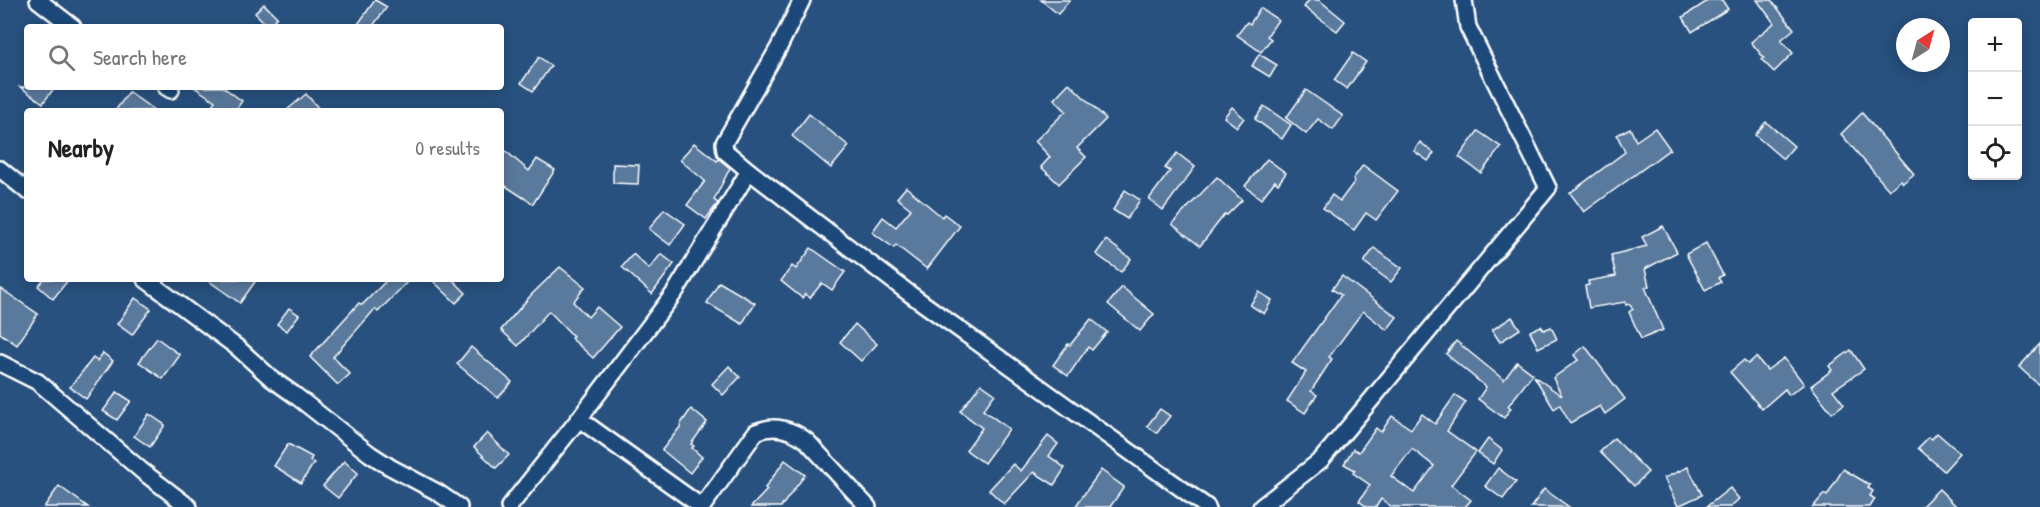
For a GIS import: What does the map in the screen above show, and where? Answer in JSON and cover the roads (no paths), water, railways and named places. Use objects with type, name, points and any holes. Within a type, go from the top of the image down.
[{"type":"street","points":[[38,0],[69,24]]},
{"type":"street","points":[[802,0],[779,47],[724,143],[725,151],[868,275],[1194,507]]},
{"type":"street","points":[[1261,507],[1321,460],[1548,188],[1468,27],[1464,0]]},
{"type":"street","points":[[0,169],[24,189]]},
{"type":"street","points":[[509,507],[675,292],[749,171]]},
{"type":"street","points":[[749,171],[910,294],[1207,507]]},
{"type":"street","points":[[148,282],[238,348],[272,379],[370,454],[459,507]]},
{"type":"street","points":[[0,363],[38,382],[142,471],[189,507]]},
{"type":"street","points":[[579,419],[702,507],[756,432],[767,428],[798,434],[868,507]]}]
